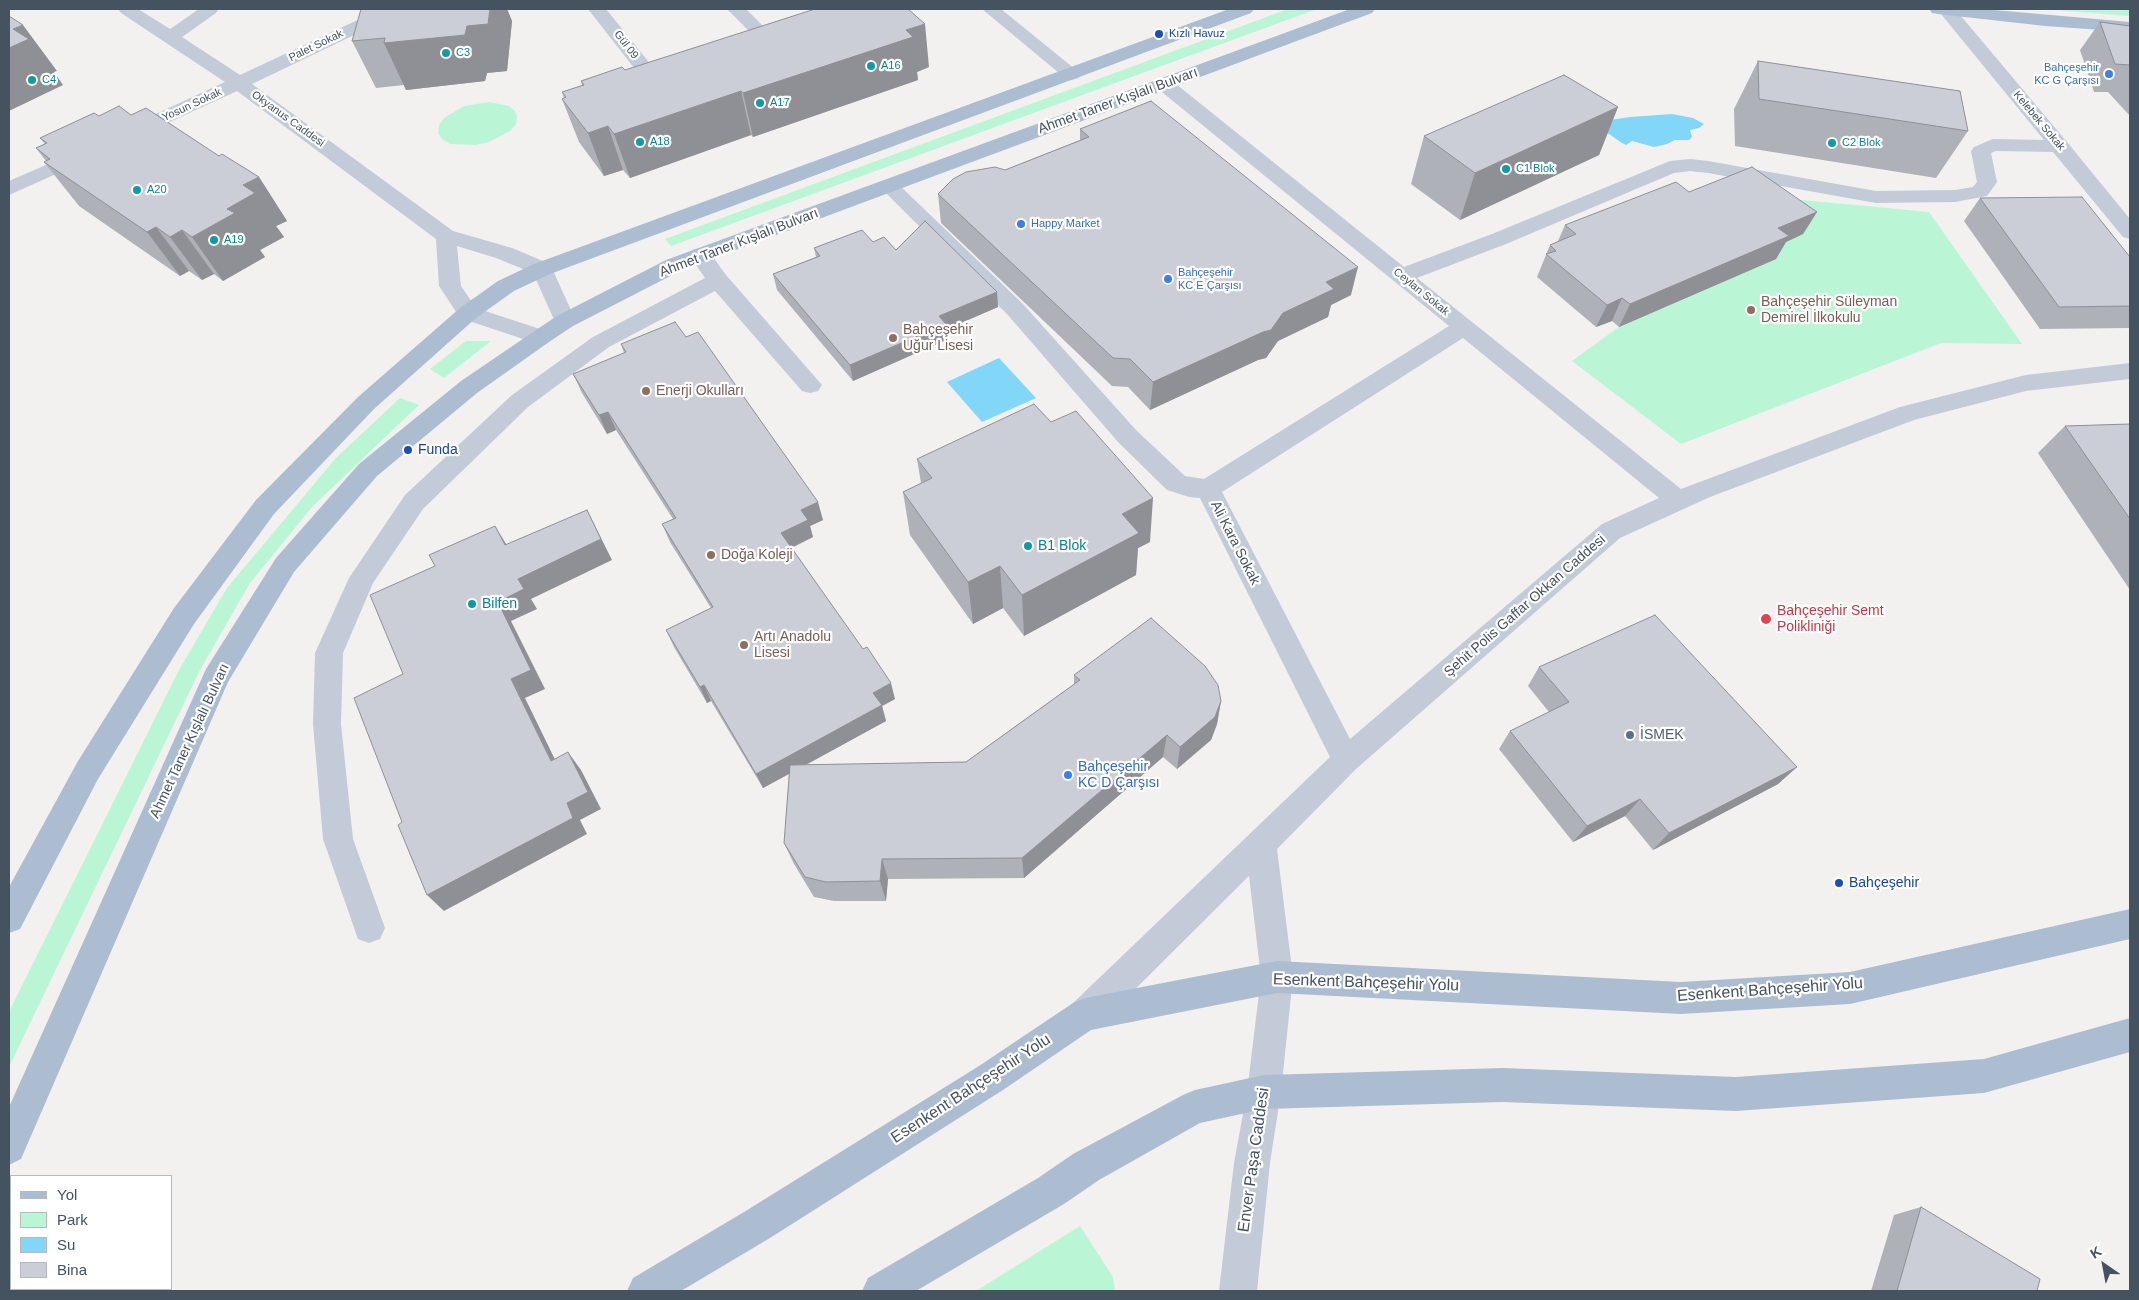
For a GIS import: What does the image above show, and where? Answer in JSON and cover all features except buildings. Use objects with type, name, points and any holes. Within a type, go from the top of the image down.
[{"type":"main road","points":[[9,918],[88,770],[184,616],[265,507],[366,403],[468,313],[506,286],[542,269],[1245,9]]},
{"type":"main road","name":"Ahmet Taner Kışlalı Bulvarı","points":[[9,1147],[216,677],[285,565],[368,470],[469,387],[541,337],[565,321],[674,265],[1366,9]]},
{"type":"main road","points":[[1942,9],[2045,21],[2130,27]]},
{"type":"main road","name":"Esenkent Bahçeşehir Yolu","points":[[646,1291],[757,1225],[975,1088],[1085,1016],[1276,977],[1681,998],[1850,988],[2130,924]]},
{"type":"main road","points":[[882,1291],[1051,1191],[1086,1166],[1195,1107],[1264,1092],[1503,1084],[1746,1093],[1984,1076],[2130,1035]]},
{"type":"street","name":"Okyanus Caddesi","points":[[127,9],[239,84],[446,236],[504,253],[542,269]]},
{"type":"street","points":[[171,37],[210,9]]},
{"type":"street","name":"Palet Sokak","points":[[239,84],[394,9]]},
{"type":"street","name":"Gül 09","points":[[597,9],[652,78],[687,66]]},
{"type":"street","points":[[736,9],[766,38]]},
{"type":"street","points":[[991,9],[1072,74]]},
{"type":"street","name":"Kelebek Sokak","points":[[1942,9],[2060,146],[2130,232]]},
{"type":"street","points":[[749,45],[784,32]]},
{"type":"street","name":"Yosun Sokak","points":[[115,140],[239,84]]},
{"type":"street","name":"Ceylan Sokak","points":[[1164,84],[1679,501]]},
{"type":"street","points":[[1401,276],[1499,239],[1670,167],[1690,165],[1708,167],[1876,197],[1955,196],[1980,192],[1987,182],[1981,151],[1992,145],[2060,146]]},
{"type":"street","points":[[9,189],[98,148]]},
{"type":"street","points":[[889,186],[1015,309],[1128,436],[1176,483],[1189,488],[1208,488]]},
{"type":"street","points":[[446,236],[450,286],[468,313],[541,337]]},
{"type":"street","points":[[700,255],[718,280],[810,385]]},
{"type":"street","points":[[542,269],[565,321]]},
{"type":"street","points":[[369,928],[338,839],[327,724],[329,653],[362,578],[414,502],[520,401],[601,342],[718,280]]},
{"type":"street","name":"Ali Kara Sokak","points":[[1346,760],[1208,488],[1464,326]]},
{"type":"street","name":"Şehit Polis Gaffar Okkan Caddesi","points":[[1085,1016],[1346,760],[1611,532],[1701,490],[1908,413],[2026,383],[2130,371]]},
{"type":"street","points":[[1261,844],[1276,977]]},
{"type":"street","name":"Enver Paşa Caddesi","points":[[1238,1291],[1252,1163],[1264,1092],[1276,977]]},
{"type":"green space","points":[[1288,9],[1317,9],[671,246],[665,239]]},
{"type":"green space","points":[[2038,9],[2130,9],[2130,16],[2055,10]]},
{"type":"green space","points":[[489,102],[509,106],[515,111],[517,117],[516,124],[510,131],[489,142],[476,145],[450,144],[442,139],[438,133],[439,125],[444,118],[464,106]]},
{"type":"green space","name":"Bahçeşehir Süleyman Demirel İlkokulu","points":[[1748,195],[1929,212],[2022,344],[1941,343],[1681,444],[1572,361],[1619,327],[1775,259]]},
{"type":"green space","points":[[466,341],[491,341],[444,378],[430,369]]},
{"type":"green space","points":[[400,398],[419,405],[312,507],[250,583],[200,670],[9,1067],[9,1012],[179,670],[227,588],[336,458]]},
{"type":"green space","points":[[1080,1226],[1113,1277],[1115,1291],[976,1291]]},
{"type":"water","points":[[1672,114],[1693,118],[1704,124],[1699,128],[1690,130],[1692,137],[1689,140],[1675,140],[1654,147],[1632,141],[1626,145],[1596,125],[1610,120],[1630,117]]},
{"type":"water","points":[[999,358],[1036,398],[982,422],[947,382]]},
{"type":"place","name":"Kızlı Havuz","points":[[1159,34]]},
{"type":"place","name":"C3","points":[[446,53]]},
{"type":"place","name":"A16","points":[[871,66]]},
{"type":"place","name":"Bahçeşehir KC G Çarşısı","points":[[2109,74]]},
{"type":"place","name":"C4","points":[[32,80]]},
{"type":"place","name":"A17","points":[[760,103]]},
{"type":"place","name":"A18","points":[[640,142]]},
{"type":"place","name":"C2 Blok","points":[[1832,143]]},
{"type":"place","name":"C1 Blok","points":[[1506,169]]},
{"type":"place","name":"A20","points":[[137,190]]},
{"type":"place","name":"Happy Market","points":[[1021,224]]},
{"type":"place","name":"A19","points":[[214,240]]},
{"type":"place","name":"Bahçeşehir KC E Çarşısı","points":[[1168,279]]},
{"type":"place","name":"Bahçeşehir Süleyman Demirel İlkokulu","points":[[1751,310]]},
{"type":"place","name":"Bahçeşehir Uğur Lisesi","points":[[893,338]]},
{"type":"place","name":"Enerji Okulları","points":[[646,391]]},
{"type":"place","name":"Funda","points":[[408,450]]},
{"type":"place","name":"B1 Blok","points":[[1028,546]]},
{"type":"place","name":"Doğa Koleji","points":[[711,555]]},
{"type":"place","name":"Bilfen","points":[[472,604]]},
{"type":"place","name":"Bahçeşehir Semt Polikliniği","points":[[1766,619]]},
{"type":"place","name":"Artı Anadolu Lisesi","points":[[744,645]]},
{"type":"place","name":"İSMEK","points":[[1630,735]]},
{"type":"place","name":"Bahçeşehir KC D Çarşısı","points":[[1068,775]]},
{"type":"place","name":"Bahçeşehir","points":[[1839,883]]}]
